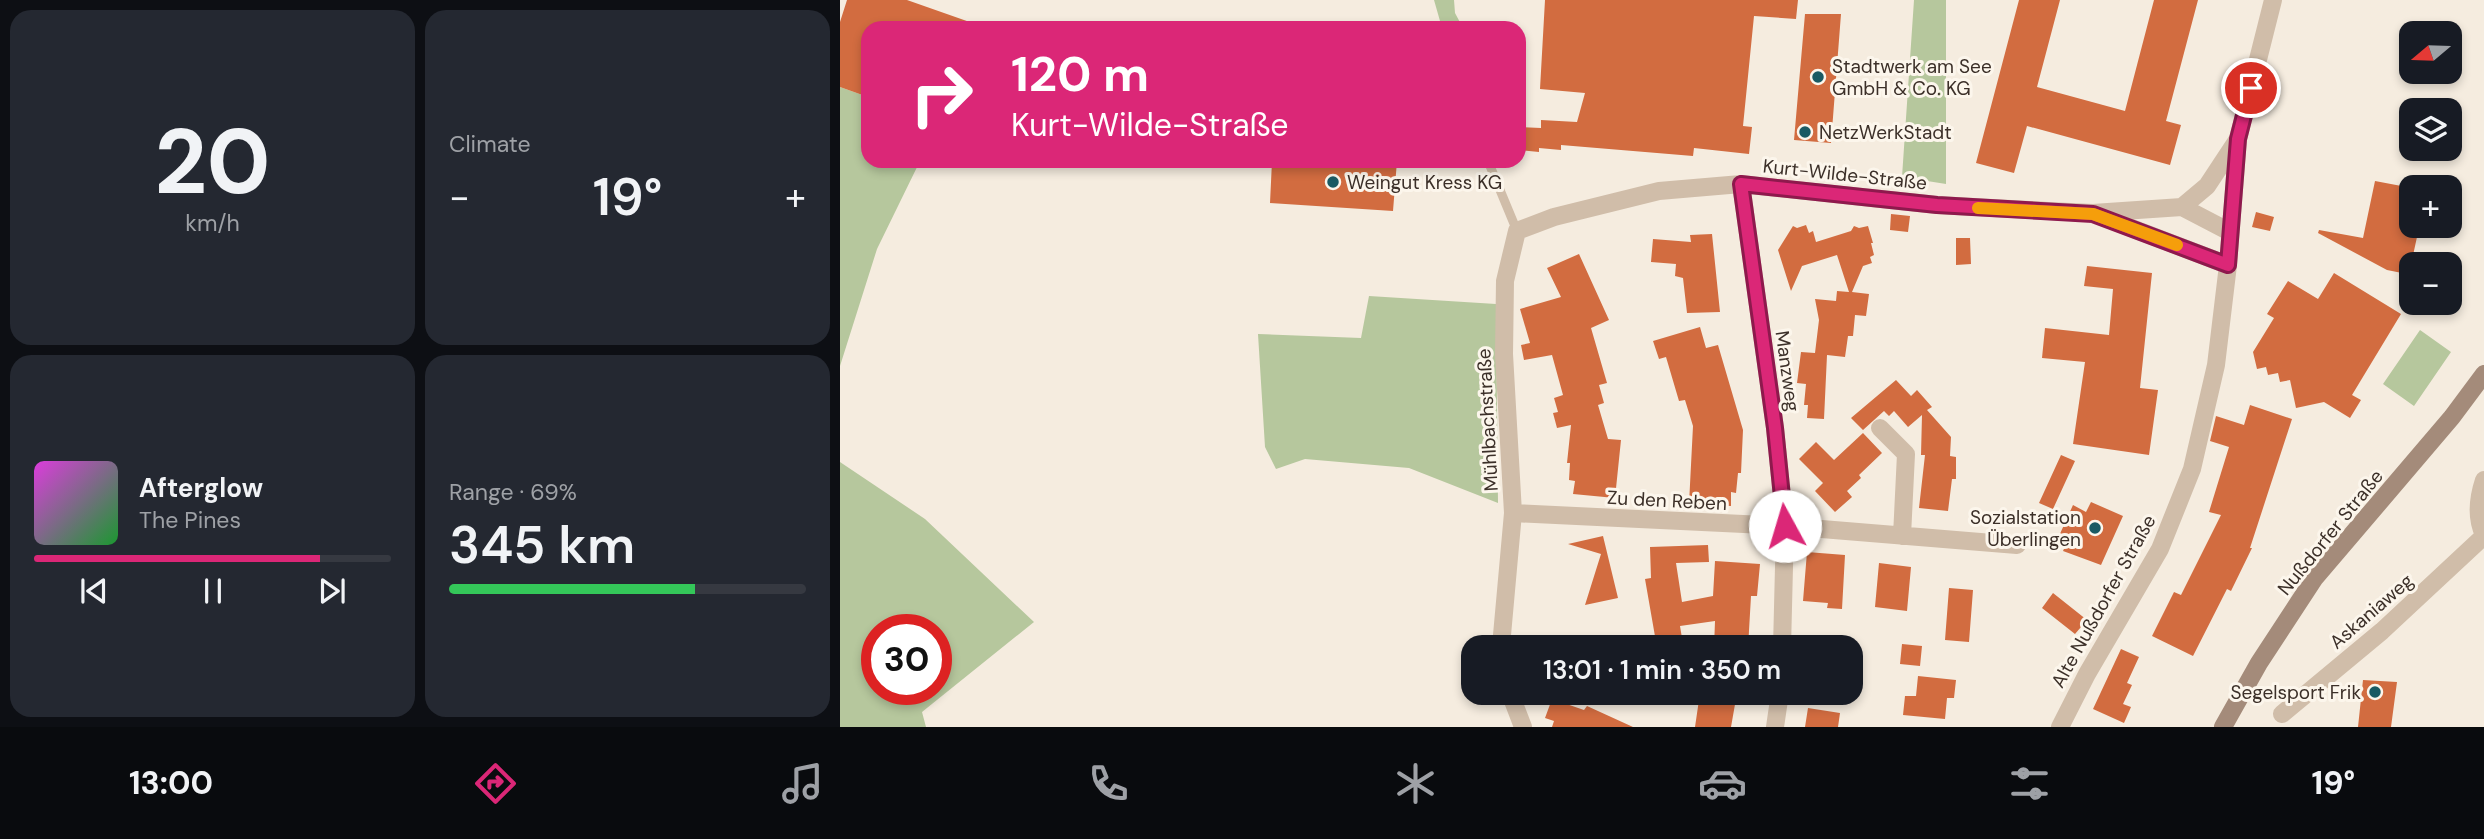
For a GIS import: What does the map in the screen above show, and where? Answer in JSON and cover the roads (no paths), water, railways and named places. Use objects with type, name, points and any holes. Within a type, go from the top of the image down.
[{"type":"street","name":"Alte Nußdorfer Straße","points":[[2060,727],[2087,674],[2160,549],[2192,469],[2216,365],[2228,265],[2238,139],[2273,0]]},
{"type":"street","points":[[2230,232],[2182,207],[2207,186],[2238,139]]},
{"type":"street","name":"Kurt-Wilde-Straße","points":[[1517,231],[1554,218],[1659,191],[1741,184],[1937,205],[2093,214],[2182,207]]},
{"type":"street","name":"Manzweg","points":[[1741,184],[1775,428],[1785,526],[1782,635]]},
{"type":"street","name":"Kurt-Wilde-Straße","points":[[2093,214],[2228,265]]},
{"type":"street","name":"Mühlbachstraße","points":[[1502,635],[1513,513],[1504,354],[1504,281],[1517,231]]},
{"type":"street","name":"Nußdorfer Straße","points":[[2223,727],[2259,663],[2314,579],[2440,432],[2484,374]]},
{"type":"street","points":[[1880,428],[1906,454],[1902,536]]},
{"type":"street","name":"Askaniaweg","points":[[2282,714],[2382,631],[2484,536],[2478,523],[2484,480]]},
{"type":"street","name":"Zu den Reben","points":[[1513,513],[1785,526],[2017,545]]},
{"type":"street","points":[[1515,705],[1523,727]]},
{"type":"street","points":[[1775,727],[1778,705]]},
{"type":"lane","points":[[1491,168],[1517,231]]},
{"type":"place","name":"Stadtwerk am See GmbH & Co. KG","points":[[1818,77]]},
{"type":"place","name":"NetzWerkStadt","points":[[1805,132]]},
{"type":"place","name":"Weingut Kress KG","points":[[1333,182]]},
{"type":"place","name":"Sozialstation Überlingen","points":[[2095,528]]},
{"type":"place","name":"Segelsport Frik","points":[[2375,692]]}]
